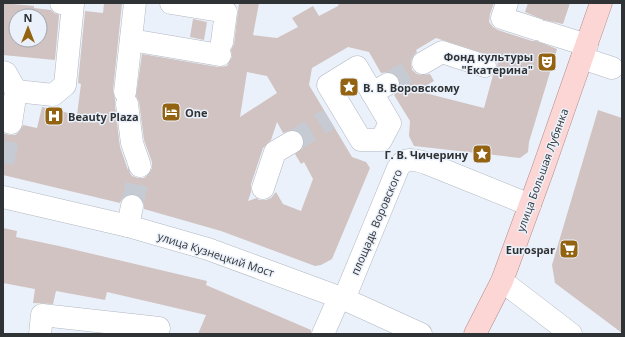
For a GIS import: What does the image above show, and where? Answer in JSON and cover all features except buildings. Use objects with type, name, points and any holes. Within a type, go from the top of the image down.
[{"type":"main road","name":"улица Большая Лубянка","points":[[475,334],[502,282],[601,3]]},
{"type":"street","points":[[16,91],[53,95],[65,85],[73,4],[61,3]]},
{"type":"street","points":[[135,3],[126,98],[132,143],[140,166]]},
{"type":"street","points":[[131,40],[221,48],[226,12],[170,3]]},
{"type":"street","points":[[507,3],[502,18],[541,30],[584,51],[612,68]]},
{"type":"street","points":[[423,63],[442,52],[485,66]]},
{"type":"street","points":[[357,67],[380,89],[390,123],[381,140],[361,140],[336,115],[328,85],[357,67]]},
{"type":"street","points":[[3,72],[6,73],[16,91],[11,123]]},
{"type":"street","points":[[381,140],[391,157],[400,165]]},
{"type":"street","points":[[263,188],[275,152],[292,142]]},
{"type":"street","name":"площадь Воровского","points":[[323,334],[341,298],[400,165],[403,162],[414,159],[426,163],[530,205]]},
{"type":"street","name":"улица Кузнецкий Мост","points":[[3,197],[130,216],[208,249],[341,298],[421,334]]},
{"type":"street","points":[[502,282],[571,334]]},
{"type":"street","points":[[40,334],[42,315],[159,328]]},
{"type":"street","points":[[381,316],[400,334]]},
{"type":"tunnel","points":[[388,84],[423,63]]},
{"type":"tunnel","points":[[292,142],[329,119]]},
{"type":"tunnel","points":[[3,163],[11,123]]},
{"type":"tunnel","points":[[132,206],[140,166]]},
{"type":"place","name":"Фонд культуры \"Екатерина\"","points":[[547,62]]},
{"type":"place","name":"В. В. Воровскому","points":[[349,87]]},
{"type":"place","name":"One","points":[[171,112]]},
{"type":"place","name":"Beauty Plaza","points":[[54,116]]},
{"type":"place","name":"Г. В. Чичерину","points":[[482,154]]},
{"type":"place","name":"Eurospar","points":[[569,249]]}]
